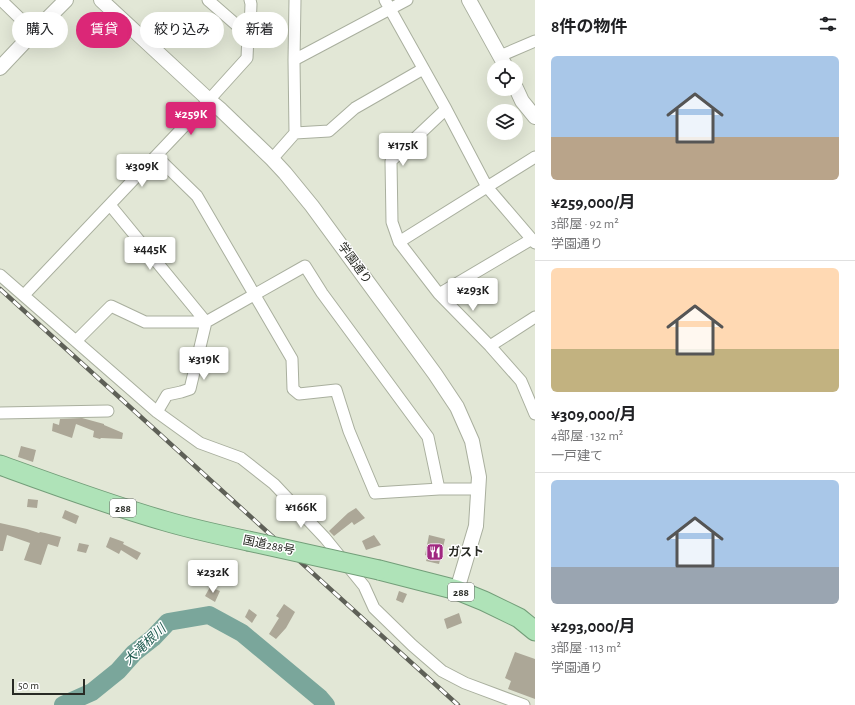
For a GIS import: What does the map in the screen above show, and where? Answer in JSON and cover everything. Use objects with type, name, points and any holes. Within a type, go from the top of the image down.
[{"type":"highway","name":"国道288号","points":[[0,466],[121,507],[205,532],[380,570],[457,590],[519,618],[535,631]]},
{"type":"street","points":[[1,0],[13,12]]},
{"type":"street","points":[[54,12],[66,0]]},
{"type":"street","name":"学園通り","points":[[101,0],[221,110],[285,173],[312,206],[457,406],[472,441],[479,477],[476,526],[457,590]]},
{"type":"street","points":[[208,0],[232,21]]},
{"type":"street","points":[[250,0],[251,12]]},
{"type":"street","points":[[272,159],[295,133],[295,0]]},
{"type":"street","points":[[294,60],[387,5],[407,0]]},
{"type":"street","points":[[468,0],[502,60]]},
{"type":"street","points":[[387,5],[446,109],[487,187],[534,241],[439,294]]},
{"type":"street","points":[[506,60],[535,41]]},
{"type":"street","points":[[0,68],[19,48]]},
{"type":"street","points":[[24,295],[247,58],[247,48]]},
{"type":"street","points":[[295,133],[329,131],[354,108],[423,68]]},
{"type":"street","points":[[520,96],[535,117]]},
{"type":"street","points":[[446,109],[391,161],[392,222],[400,242],[439,294],[490,346],[520,381],[534,407]]},
{"type":"street","points":[[156,156],[197,196],[292,359],[293,389],[299,394],[336,390],[349,431],[375,493],[439,489],[479,489]]},
{"type":"street","points":[[400,242],[535,157]]},
{"type":"street","points":[[110,205],[206,322]]},
{"type":"street","points":[[76,341],[111,306],[145,322],[206,322],[305,266],[322,294],[428,437],[439,489]]},
{"type":"street","points":[[0,275],[157,412],[200,443],[241,458],[274,484],[325,538],[364,586],[374,608],[412,645],[442,671],[465,683],[524,705]]},
{"type":"street","points":[[490,346],[535,317]]},
{"type":"street","points":[[157,412],[167,395],[190,389],[206,322]]},
{"type":"street","points":[[0,413],[108,411]]},
{"type":"building","points":[[82,418],[104,424],[123,433],[122,439],[100,439],[93,437],[94,431],[76,424],[72,438],[52,431],[53,423],[59,425],[60,419]]},
{"type":"building","points":[[21,446],[36,450],[33,462],[18,457]]},
{"type":"building","points":[[28,499],[38,500],[37,508],[27,507]]},
{"type":"building","points":[[356,508],[365,518],[354,525],[352,522],[334,536],[329,531],[348,513]]},
{"type":"building","points":[[65,510],[79,516],[76,524],[62,518]]},
{"type":"building","points":[[0,523],[61,537],[58,547],[48,544],[41,565],[24,560],[30,543],[7,535],[3,551],[0,551]]},
{"type":"building","points":[[374,535],[381,545],[366,550],[362,541]]},
{"type":"building","points":[[429,535],[445,539],[439,564],[426,561],[428,556],[425,555]]},
{"type":"building","points":[[110,537],[124,542],[123,544],[141,553],[137,560],[121,550],[119,554],[106,547]]},
{"type":"building","points":[[79,543],[89,545],[86,553],[77,551]]},
{"type":"building","points":[[194,570],[208,576],[202,585],[190,579]]},
{"type":"building","points":[[210,587],[220,591],[215,602],[205,596]]},
{"type":"building","points":[[399,591],[407,594],[403,603],[396,600]]},
{"type":"building","points":[[284,604],[295,612],[286,628],[276,639],[269,634],[279,618],[276,616]]},
{"type":"building","points":[[249,609],[257,615],[252,623],[245,617]]},
{"type":"building","points":[[459,613],[462,623],[447,629],[444,619]]},
{"type":"building","points":[[515,652],[535,659],[535,699],[508,689],[511,681],[505,678]]},
{"type":"waterway","name":"大滝根川","points":[[63,705],[92,692],[118,671],[134,653],[153,638],[168,622],[209,615],[242,633],[320,698],[326,705]]},
{"type":"railway","points":[[0,289],[458,705]]},
{"type":"place","name":"ガスト","points":[[435,552]]}]
